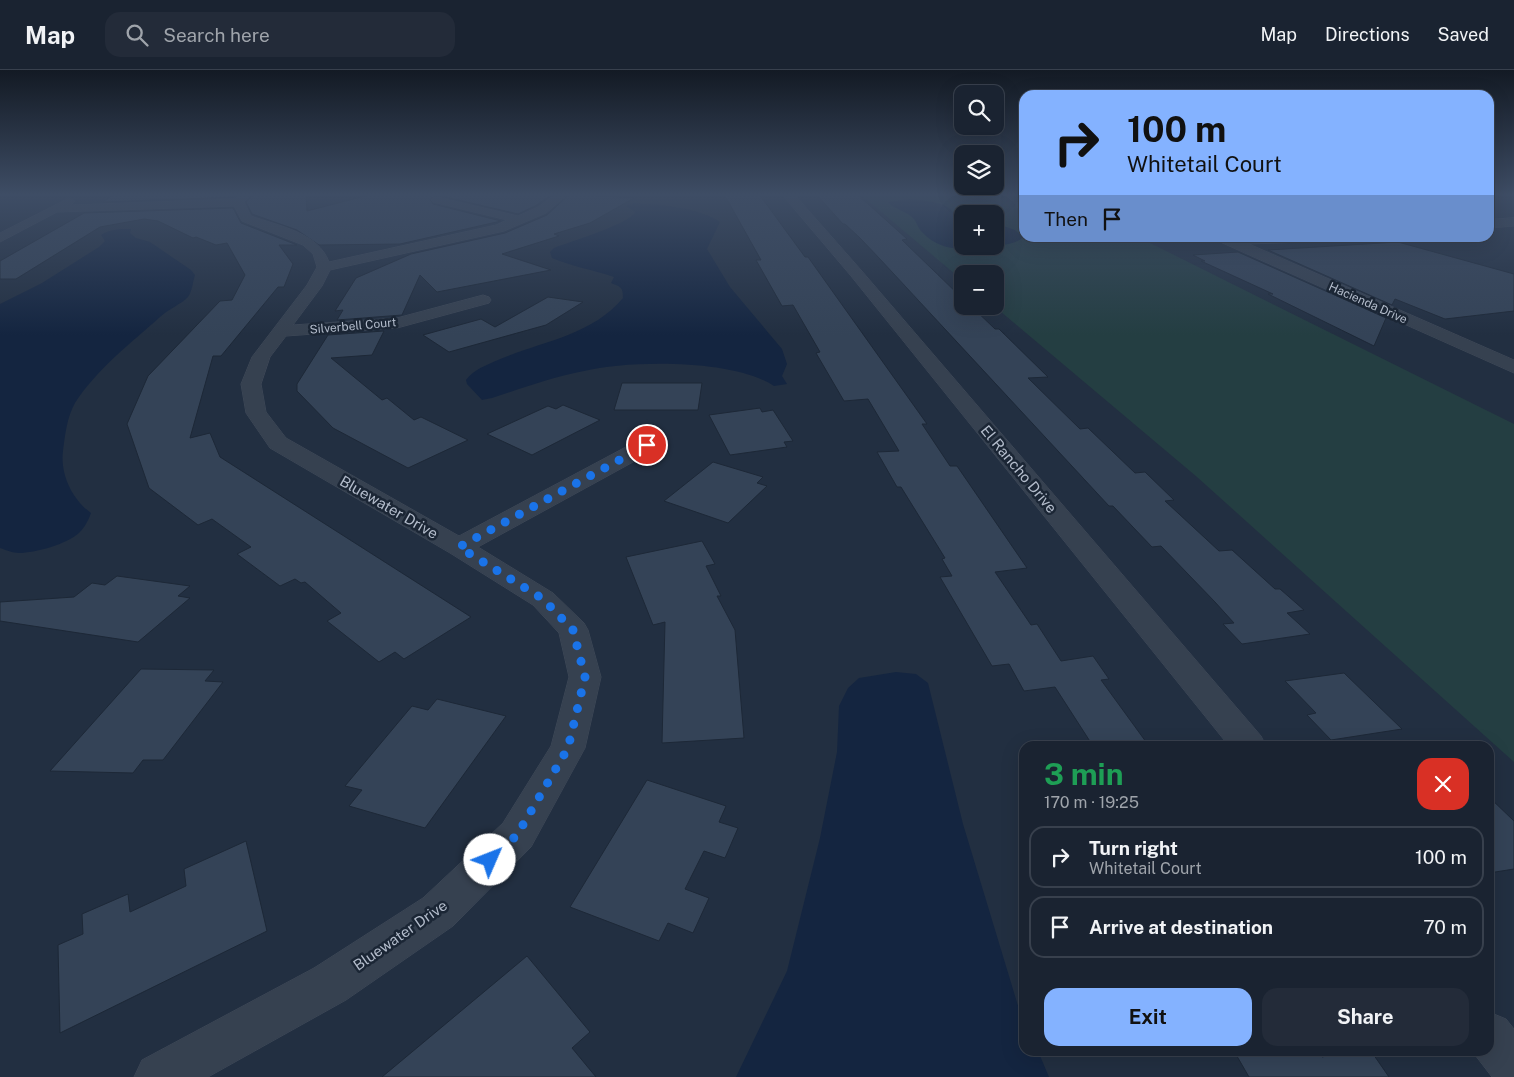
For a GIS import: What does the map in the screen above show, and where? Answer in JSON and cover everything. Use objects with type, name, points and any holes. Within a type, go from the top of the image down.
[{"type":"street","points":[[305,241],[319,253],[324,267],[446,241]]},
{"type":"street","name":"El Rancho Drive","points":[[828,241],[1245,741]]},
{"type":"street","name":"Hacienda Drive","points":[[1234,242],[1514,368]]},
{"type":"street","name":"Bluewater Drive","points":[[159,1077],[330,984],[438,912],[517,835],[568,748],[585,677],[573,630],[543,599],[459,547],[278,443],[256,413],[251,384],[261,357],[314,286],[324,267]]},
{"type":"street","name":"Silverbell Court","points":[[280,332],[396,323],[483,300]]},
{"type":"street","points":[[459,547],[647,445]]},
{"type":"street","points":[[1494,1042],[1514,1066]]},
{"type":"green space","points":[[916,241],[954,241],[954,255],[1004,255],[1004,241],[1148,242],[1514,424],[1514,762],[1494,744],[1494,741],[1491,741],[1197,477],[1004,314],[1004,265],[954,265],[954,273]]},
{"type":"water","points":[[105,241],[150,242],[191,270],[195,275],[190,292],[186,299],[163,314],[104,368],[93,379],[72,408],[63,451],[63,468],[73,493],[78,501],[91,513],[83,528],[67,541],[42,550],[26,553],[12,552],[0,548],[0,304],[42,283],[99,247]]},
{"type":"water","points":[[573,241],[711,241],[707,249],[730,287],[782,349],[787,364],[782,376],[787,384],[774,386],[756,377],[708,366],[681,364],[627,365],[572,373],[482,400],[467,384],[466,380],[473,373],[515,353],[581,329],[610,311],[623,298],[620,288],[611,283],[614,277],[552,258],[550,252],[554,248]]},
{"type":"water","points":[[933,241],[954,241],[954,248]]},
{"type":"water","points":[[1004,241],[1017,241],[1004,245]]},
{"type":"water","points":[[896,672],[916,674],[928,683],[963,824],[1019,1009],[1019,1056],[1040,1056],[1049,1077],[736,1077],[787,971],[820,838],[837,752],[839,706],[848,688],[859,678]]},
{"type":"building","points":[[35,241],[77,241],[16,279],[0,279],[0,261]]},
{"type":"building","points":[[206,241],[287,241],[297,245],[279,245],[293,264],[284,287],[278,287],[221,356],[213,356],[190,438],[210,433],[220,457],[471,617],[404,659],[395,652],[379,662],[327,621],[341,613],[305,582],[301,583],[295,579],[280,586],[237,554],[251,547],[212,519],[198,525],[149,488],[127,424],[148,376],[220,301],[232,300],[245,275],[227,243],[216,245]]},
{"type":"building","points":[[313,241],[413,241],[400,244],[319,245]]},
{"type":"building","points":[[469,241],[543,241],[502,254],[551,270],[437,292],[420,275],[402,315],[337,320],[343,310],[335,311],[356,278],[411,254]]},
{"type":"building","points":[[750,241],[793,241],[805,257],[808,257],[927,424],[922,424],[950,466],[957,466],[1027,568],[995,572],[1031,625],[1037,624],[1061,661],[1093,656],[1109,679],[1101,680],[1145,741],[1090,741],[1055,687],[1024,691],[1009,664],[992,666],[940,577],[952,576],[942,559],[945,558],[901,487],[897,487],[877,452],[899,451],[868,399],[844,401],[816,353],[820,352],[793,305],[782,306],[756,260],[761,260]]},
{"type":"building","points":[[863,241],[903,241],[954,290],[954,315],[980,315],[995,329],[999,329],[1048,377],[1028,378],[1080,429],[1088,428],[1135,473],[1145,472],[1174,500],[1165,501],[1219,551],[1232,550],[1275,589],[1280,589],[1304,610],[1287,613],[1310,634],[1242,644],[1223,624],[1234,623],[1215,602],[1161,546],[1152,547],[1113,506],[1109,506]]},
{"type":"building","points":[[1398,242],[1514,274],[1514,311],[1445,319],[1395,299],[1392,305],[1268,250]]},
{"type":"building","points":[[1238,252],[1386,318],[1374,346],[1268,294],[1273,294],[1201,261],[1205,261],[1193,255]]},
{"type":"building","points":[[548,297],[583,302],[546,325],[449,352],[423,335],[481,319],[495,327]]},
{"type":"building","points":[[384,331],[372,355],[331,358],[382,400],[387,398],[414,420],[421,417],[468,440],[408,468],[333,428],[297,391],[297,384],[328,335]]},
{"type":"building","points":[[622,383],[702,383],[698,410],[614,410]]},
{"type":"building","points":[[563,405],[600,420],[532,455],[487,434],[548,406],[556,409]]},
{"type":"building","points":[[760,408],[762,412],[773,410],[793,441],[784,442],[787,447],[730,455],[709,415]]},
{"type":"building","points":[[713,462],[763,477],[757,483],[767,486],[728,523],[664,501]]},
{"type":"building","points":[[702,541],[715,564],[706,566],[721,596],[717,596],[735,630],[744,738],[662,743],[665,622],[653,625],[626,557]]},
{"type":"building","points":[[117,576],[190,586],[178,596],[190,598],[138,642],[0,621],[0,602],[74,597],[92,583],[105,585]]},
{"type":"building","points":[[141,669],[214,670],[205,681],[223,682],[163,760],[143,760],[133,773],[50,771]]},
{"type":"building","points":[[1344,673],[1402,729],[1331,740],[1307,715],[1316,713],[1285,681]]},
{"type":"building","points":[[437,699],[506,716],[425,828],[349,806],[362,790],[345,786],[412,706],[428,710]]},
{"type":"building","points":[[647,780],[726,806],[719,822],[738,828],[725,858],[704,851],[685,889],[709,898],[693,933],[668,923],[659,941],[570,907]]},
{"type":"building","points":[[1494,802],[1514,821],[1514,869],[1494,872]]},
{"type":"building","points":[[246,841],[267,931],[60,1033],[58,945],[83,934],[82,914],[128,894],[130,912],[186,886],[184,869]]},
{"type":"building","points":[[527,956],[590,1032],[572,1048],[596,1077],[382,1077]]},
{"type":"building","points":[[1237,1056],[1374,1056],[1389,1077],[1249,1077]]},
{"type":"route","points":[[490,860],[517,835],[568,748],[585,677],[573,630],[543,599],[459,547],[647,445]]}]
